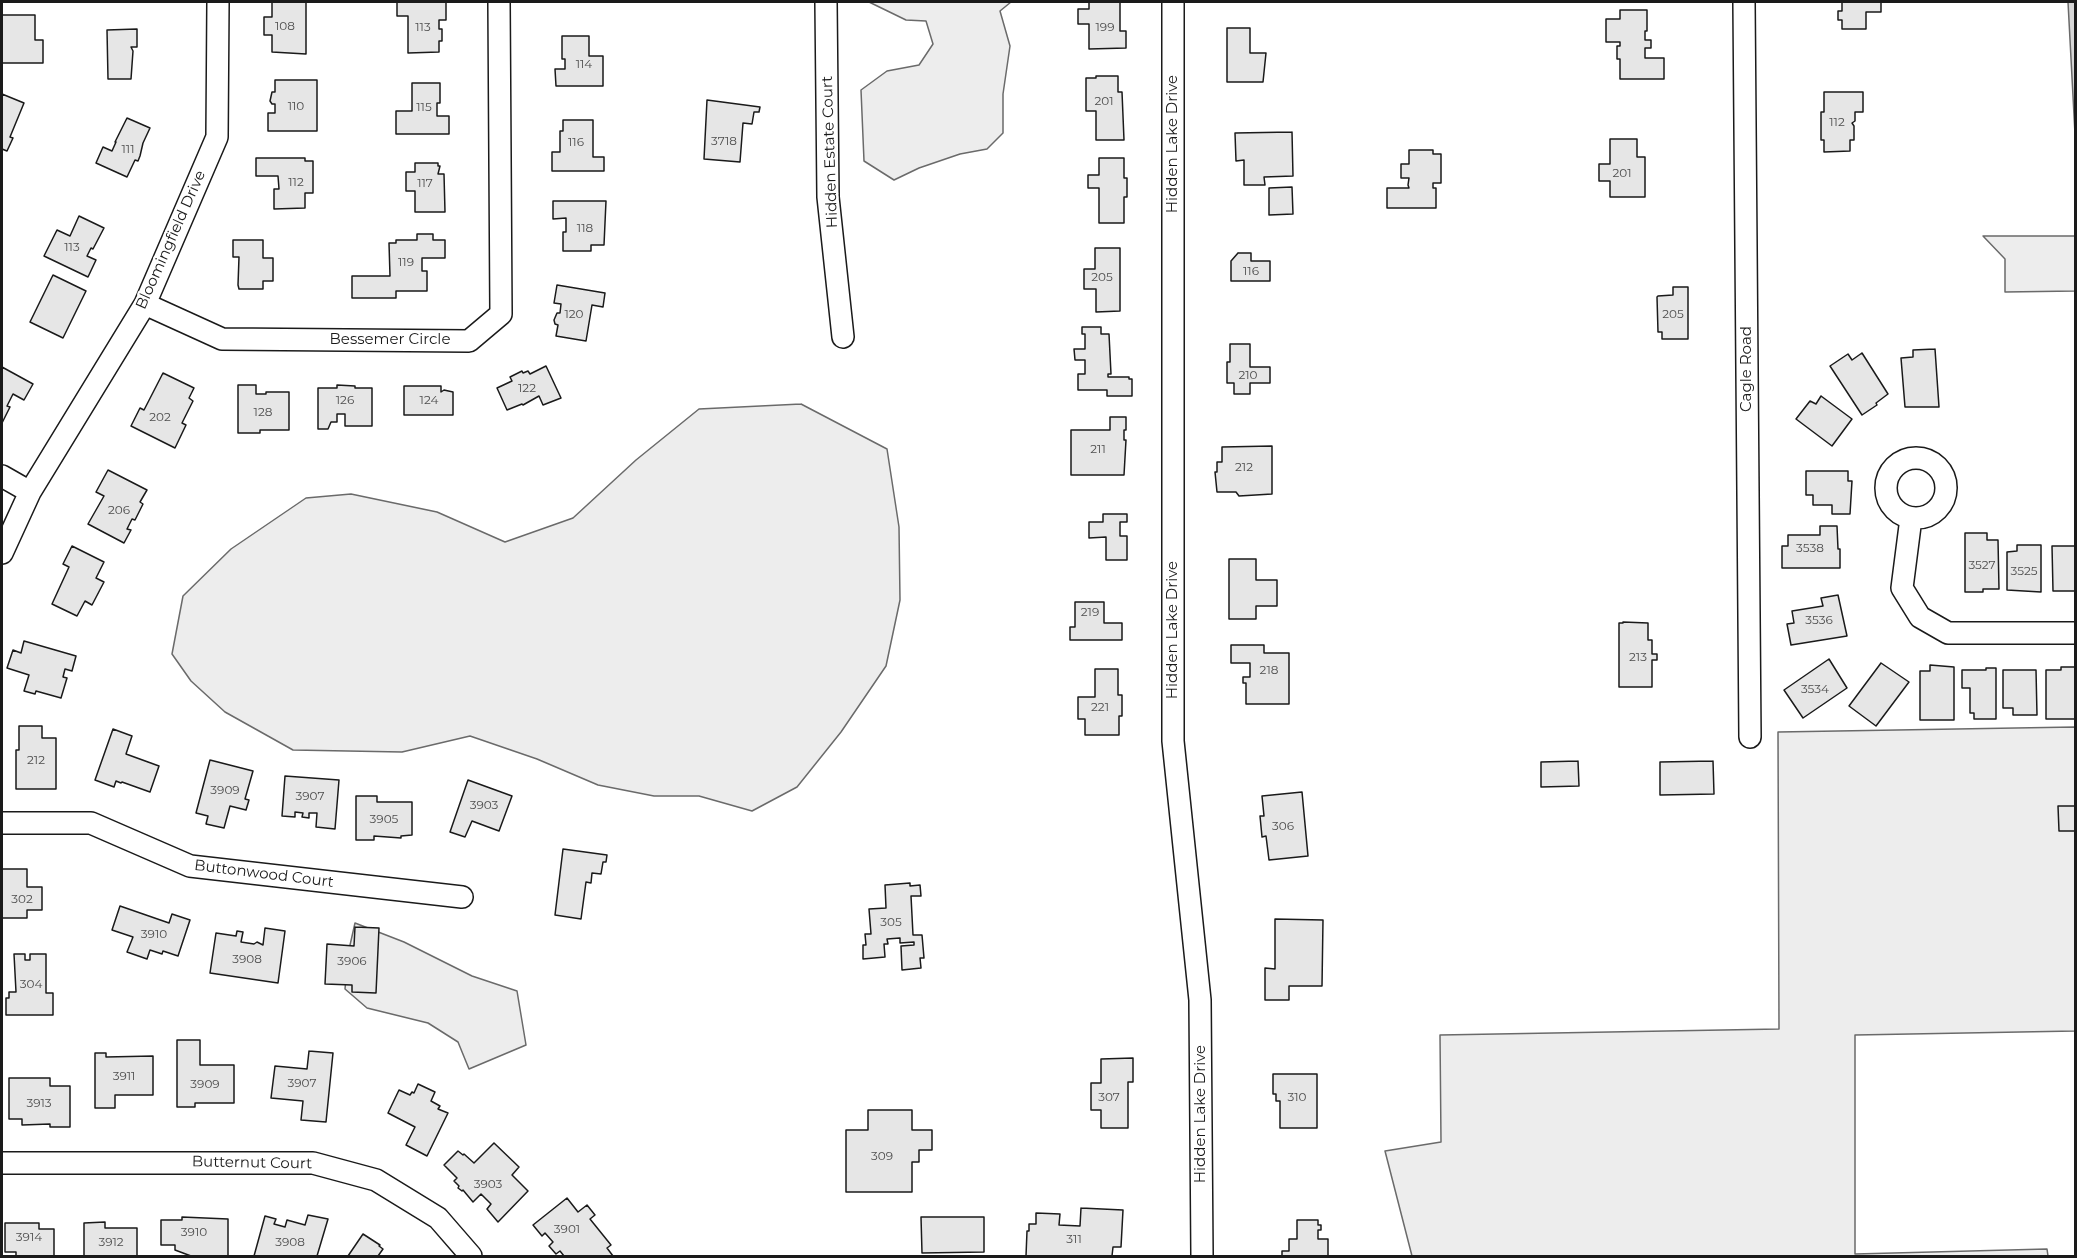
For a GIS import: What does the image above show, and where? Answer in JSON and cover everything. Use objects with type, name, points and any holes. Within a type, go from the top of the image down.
[{"type":"street","name":"Bloomingfield Drive","points":[[2,553],[30,492],[145,304],[217,137],[218,2]]},
{"type":"street","name":"Bessemer Circle","points":[[145,304],[222,339],[469,341],[501,314],[499,2]]},
{"type":"street","name":"Hidden Estate Court","points":[[826,2],[828,197],[843,337]]},
{"type":"street","name":"Hidden Lake Drive","points":[[1173,2],[1173,741],[1200,1000],[1202,1257]]},
{"type":"street","name":"Cagle Road","points":[[1744,2],[1750,737]]},
{"type":"street","points":[[2,477],[30,492]]},
{"type":"street","points":[[1911,518],[1902,588],[1920,617],[1948,633],[2076,633]]},
{"type":"street","name":"Buttonwood Court","points":[[2,823],[91,823],[190,866],[462,897]]},
{"type":"street","name":"Butternut Court","points":[[2,1163],[313,1162],[376,1180],[438,1218],[471,1257]]},
{"type":"shaded area","points":[[869,2],[1011,2],[1000,11],[1010,46],[1003,94],[1003,133],[987,149],[960,154],[919,168],[894,180],[864,161],[861,90],[887,71],[919,65],[933,44],[926,21],[906,20]]},
{"type":"shaded area","points":[[2068,2],[2075,2],[2075,134]]},
{"type":"shaded area","points":[[1983,236],[2075,236],[2075,291],[2005,292],[2005,259]]},
{"type":"shaded area","points":[[801,404],[887,449],[899,527],[900,600],[886,666],[841,732],[797,787],[752,811],[699,796],[654,796],[598,785],[537,759],[470,736],[402,752],[293,750],[225,712],[191,681],[172,654],[183,596],[231,549],[306,498],[351,494],[437,512],[505,542],[573,518],[636,460],[699,409]]},
{"type":"shaded area","points":[[2075,727],[2075,1031],[1855,1035],[1855,1254],[2047,1249],[2048,1256],[1412,1256],[1385,1151],[1441,1142],[1440,1035],[1779,1029],[1778,732]]},
{"type":"shaded area","points":[[355,923],[404,942],[472,976],[517,991],[526,1045],[469,1069],[458,1042],[428,1023],[367,1008],[345,989],[348,954]]},
{"type":"building","points":[[272,2],[306,2],[306,54],[272,52],[272,35],[264,35],[264,17],[272,17]]},
{"type":"building","points":[[397,2],[446,2],[446,20],[439,20],[442,41],[439,41],[439,52],[408,53],[408,16],[397,16]]},
{"type":"building","points":[[1089,2],[1120,2],[1120,31],[1126,31],[1126,48],[1089,49],[1089,24],[1078,24],[1078,9],[1089,9]]},
{"type":"building","points":[[1842,2],[1881,2],[1881,12],[1866,12],[1866,29],[1842,29],[1842,20],[1838,20],[1838,11],[1842,11]]},
{"type":"building","points":[[1620,10],[1647,10],[1645,40],[1651,40],[1651,48],[1645,48],[1645,58],[1664,58],[1664,79],[1620,79],[1620,59],[1617,59],[1617,46],[1620,46],[1620,42],[1606,42],[1606,19],[1620,19]]},
{"type":"building","points":[[2,15],[35,15],[35,40],[43,40],[43,63],[2,63]]},
{"type":"building","points":[[1227,28],[1250,28],[1250,53],[1266,53],[1263,82],[1227,82]]},
{"type":"building","points":[[137,29],[137,47],[131,47],[133,51],[131,79],[108,79],[107,30]]},
{"type":"building","points":[[562,36],[589,36],[589,56],[603,56],[603,86],[556,86],[555,69],[565,69],[565,59],[562,59]]},
{"type":"building","points":[[1096,76],[1118,76],[1118,92],[1122,92],[1124,140],[1096,140],[1096,111],[1086,111],[1086,78],[1096,78]]},
{"type":"building","points":[[275,80],[317,80],[317,131],[268,131],[268,113],[275,113],[275,104],[270,101],[272,92],[275,92]]},
{"type":"building","points":[[412,83],[440,83],[440,103],[437,103],[437,116],[449,116],[449,134],[396,134],[396,111],[412,111]]},
{"type":"building","points":[[1824,92],[1863,92],[1863,112],[1855,112],[1855,121],[1852,123],[1854,140],[1850,140],[1850,151],[1824,152],[1824,140],[1821,140],[1821,112],[1824,112]]},
{"type":"building","points":[[2,94],[24,103],[10,137],[13,138],[7,151],[2,149]]},
{"type":"building","points":[[707,100],[760,107],[759,112],[754,112],[752,124],[743,123],[740,162],[704,159]]},
{"type":"building","points":[[127,118],[150,128],[138,161],[135,160],[127,177],[96,163],[103,147],[112,151]]},
{"type":"building","points":[[563,120],[593,120],[593,157],[604,157],[604,171],[552,171],[552,152],[560,152],[560,131],[563,131]]},
{"type":"building","points":[[1292,132],[1293,176],[1264,177],[1265,185],[1244,185],[1244,160],[1236,161],[1235,133]]},
{"type":"building","points":[[1610,139],[1637,139],[1637,157],[1645,157],[1645,197],[1610,197],[1610,181],[1599,181],[1599,164],[1610,164]]},
{"type":"building","points":[[1409,150],[1433,150],[1433,154],[1441,154],[1441,183],[1433,183],[1433,188],[1436,188],[1436,208],[1387,208],[1387,188],[1409,188],[1409,178],[1401,178],[1401,164],[1409,164]]},
{"type":"building","points":[[256,158],[305,158],[305,161],[313,161],[313,193],[305,193],[305,208],[274,209],[274,189],[279,189],[278,176],[256,176]]},
{"type":"building","points":[[1099,158],[1124,158],[1127,197],[1124,197],[1124,223],[1099,223],[1099,188],[1088,188],[1088,175],[1099,175]]},
{"type":"building","points":[[415,163],[438,163],[440,166],[438,174],[444,174],[445,212],[415,212],[415,191],[406,191],[406,172],[415,172]]},
{"type":"building","points":[[1292,187],[1293,214],[1269,215],[1269,188]]},
{"type":"building","points":[[553,201],[606,201],[604,245],[591,245],[591,251],[563,251],[566,218],[553,219]]},
{"type":"building","points":[[79,216],[104,228],[87,256],[96,260],[88,277],[44,256],[57,230],[70,236]]},
{"type":"building","points":[[417,234],[433,234],[433,240],[445,240],[445,258],[422,258],[422,271],[427,271],[427,291],[396,291],[396,298],[352,298],[352,276],[390,276],[389,243],[396,243],[396,240],[417,240]]},
{"type":"building","points":[[233,240],[263,240],[263,258],[273,258],[273,281],[263,281],[263,289],[239,289],[239,257],[233,257]]},
{"type":"building","points":[[1095,248],[1120,248],[1120,311],[1096,312],[1096,289],[1084,289],[1084,269],[1095,269]]},
{"type":"building","points":[[1238,253],[1251,253],[1251,261],[1270,261],[1270,281],[1231,281],[1231,261]]},
{"type":"building","points":[[53,275],[86,291],[63,338],[30,322]]},
{"type":"building","points":[[557,285],[605,293],[603,307],[592,305],[586,341],[556,336],[558,325],[554,320],[557,313],[560,313],[561,304],[554,303]]},
{"type":"building","points":[[1673,287],[1688,287],[1688,339],[1662,339],[1662,332],[1658,332],[1657,297],[1673,295]]},
{"type":"building","points":[[1082,327],[1101,327],[1101,334],[1109,334],[1111,374],[1108,374],[1108,377],[1132,379],[1132,396],[1107,396],[1107,390],[1078,390],[1078,374],[1085,374],[1085,360],[1075,360],[1074,349],[1085,349],[1085,334],[1082,334]]},
{"type":"building","points":[[1230,344],[1250,344],[1250,367],[1270,367],[1270,383],[1250,383],[1250,394],[1234,394],[1234,383],[1227,383]]},
{"type":"building","points":[[1935,349],[1939,407],[1905,407],[1901,358],[1913,357],[1913,350]]},
{"type":"building","points":[[1862,353],[1888,394],[1862,415],[1830,366],[1848,354],[1852,360]]},
{"type":"building","points":[[546,366],[561,398],[543,405],[539,396],[523,405],[507,410],[497,388],[512,381],[510,377],[522,371],[523,373],[528,371],[530,374]]},
{"type":"building","points":[[2,367],[33,384],[24,400],[13,394],[7,406],[10,407],[2,423]]},
{"type":"building","points":[[163,373],[194,388],[189,398],[193,401],[182,423],[186,425],[175,448],[131,426],[140,408],[144,410]]},
{"type":"building","points":[[238,385],[256,385],[256,394],[289,392],[289,430],[238,433]]},
{"type":"building","points":[[337,385],[372,388],[372,426],[345,426],[345,414],[337,414],[337,422],[331,422],[328,429],[318,429],[318,388],[337,388]]},
{"type":"building","points":[[404,386],[441,386],[441,392],[444,390],[453,392],[453,415],[404,415]]},
{"type":"building","points":[[1821,396],[1852,419],[1832,446],[1796,419],[1810,401],[1816,404]]},
{"type":"building","points":[[1110,417],[1126,417],[1124,475],[1071,475],[1071,430],[1110,430]]},
{"type":"building","points":[[1272,446],[1272,494],[1239,496],[1236,492],[1217,492],[1215,472],[1217,472],[1217,462],[1222,462],[1222,447]]},
{"type":"building","points":[[108,470],[147,490],[140,502],[143,504],[135,520],[132,519],[127,529],[131,530],[124,543],[88,524],[104,496],[96,492]]},
{"type":"building","points":[[1806,471],[1848,471],[1848,481],[1852,481],[1850,514],[1832,514],[1832,505],[1813,505],[1813,495],[1806,495]]},
{"type":"building","points":[[1103,514],[1127,514],[1127,522],[1120,522],[1120,536],[1127,536],[1127,560],[1106,560],[1106,537],[1089,538],[1089,522],[1103,522]]},
{"type":"building","points":[[1820,526],[1837,526],[1840,568],[1782,568],[1782,546],[1788,546],[1788,535],[1820,535]]},
{"type":"building","points":[[1965,533],[1987,533],[1987,540],[1998,540],[1999,589],[1965,592]]},
{"type":"building","points":[[2017,545],[2041,545],[2041,592],[2007,590],[2007,552],[2017,551]]},
{"type":"building","points":[[72,546],[104,562],[96,578],[104,582],[92,605],[85,601],[77,616],[52,604],[69,567],[63,564]]},
{"type":"building","points":[[2052,546],[2076,546],[2076,591],[2053,591]]},
{"type":"building","points":[[1229,559],[1256,559],[1256,580],[1277,580],[1277,606],[1256,606],[1256,619],[1229,619]]},
{"type":"building","points":[[1838,595],[1847,636],[1791,645],[1787,624],[1794,623],[1792,611],[1823,606],[1821,598]]},
{"type":"building","points":[[1075,602],[1104,602],[1104,623],[1122,623],[1122,640],[1070,640],[1070,627],[1075,627]]},
{"type":"building","points":[[1619,623],[1648,623],[1648,640],[1652,640],[1652,654],[1657,654],[1657,660],[1652,660],[1652,687],[1619,687]]},
{"type":"building","points":[[24,641],[76,656],[72,671],[65,669],[63,677],[67,678],[61,698],[36,691],[35,694],[24,691],[29,675],[7,668],[13,650],[21,653]]},
{"type":"building","points":[[1231,645],[1264,645],[1264,653],[1289,653],[1289,704],[1246,704],[1246,683],[1243,683],[1243,677],[1250,677],[1250,663],[1231,663]]},
{"type":"building","points":[[1829,659],[1847,688],[1803,718],[1784,690]]},
{"type":"building","points":[[1881,663],[1909,682],[1876,726],[1849,706]]},
{"type":"building","points":[[1930,665],[1954,667],[1954,720],[1920,720],[1920,671],[1930,671]]},
{"type":"building","points":[[2061,667],[2076,667],[2076,719],[2046,719],[2046,670],[2061,670]]},
{"type":"building","points":[[1986,668],[1996,668],[1996,719],[1974,719],[1974,713],[1970,713],[1970,688],[1962,688],[1962,670],[1986,670]]},
{"type":"building","points":[[1095,669],[1118,669],[1118,695],[1122,695],[1119,735],[1085,735],[1085,719],[1078,719],[1078,697],[1095,697]]},
{"type":"building","points":[[2003,670],[2036,670],[2037,715],[2013,715],[2013,708],[2003,708]]},
{"type":"building","points":[[19,726],[42,726],[42,738],[56,738],[56,789],[16,789],[16,750],[19,750]]},
{"type":"building","points":[[113,729],[132,736],[126,754],[159,766],[150,792],[122,782],[116,781],[114,787],[95,780]]},
{"type":"building","points":[[210,760],[253,771],[245,799],[249,800],[246,810],[230,806],[224,828],[206,824],[208,816],[196,813]]},
{"type":"building","points":[[1578,761],[1579,786],[1541,787],[1541,762]]},
{"type":"building","points":[[1713,761],[1714,794],[1660,795],[1660,762]]},
{"type":"building","points":[[285,776],[339,780],[335,829],[316,827],[317,813],[309,813],[309,818],[302,817],[303,813],[295,812],[295,817],[282,816]]},
{"type":"building","points":[[468,780],[512,796],[499,831],[472,821],[465,837],[450,832]]},
{"type":"building","points":[[1302,792],[1308,856],[1269,860],[1266,836],[1262,837],[1260,816],[1264,816],[1262,796]]},
{"type":"building","points":[[356,796],[377,796],[377,802],[412,802],[412,835],[401,836],[401,838],[374,836],[374,840],[356,840]]},
{"type":"building","points":[[2058,806],[2076,806],[2076,831],[2059,831]]},
{"type":"building","points":[[563,849],[607,855],[601,874],[592,873],[591,883],[586,882],[581,919],[555,915]]},
{"type":"building","points":[[2,869],[27,869],[27,887],[42,887],[42,910],[27,910],[27,918],[2,918]]},
{"type":"building","points":[[910,883],[910,886],[920,885],[921,896],[911,896],[913,935],[922,935],[924,958],[920,958],[921,968],[902,970],[901,946],[914,945],[914,942],[900,943],[900,938],[887,939],[888,944],[884,944],[885,957],[863,959],[863,945],[866,945],[865,934],[871,934],[869,909],[886,908],[885,885]]},
{"type":"building","points":[[120,906],[169,923],[172,914],[190,920],[178,956],[150,950],[147,959],[127,952],[133,937],[112,930]]},
{"type":"building","points":[[1275,919],[1323,920],[1322,986],[1289,986],[1289,1000],[1265,1000],[1265,968],[1275,969]]},
{"type":"building","points":[[355,927],[379,928],[376,993],[352,992],[352,985],[325,984],[327,944],[354,946]]},
{"type":"building","points":[[265,928],[285,931],[278,983],[210,973],[216,933],[236,936],[237,931],[243,932],[241,942],[254,944],[257,942],[263,945]]},
{"type":"building","points":[[14,954],[25,954],[25,960],[30,960],[30,954],[46,954],[46,993],[53,993],[53,1015],[6,1015],[6,998],[9,998],[9,992],[16,992]]},
{"type":"building","points":[[177,1040],[200,1040],[200,1065],[234,1065],[234,1103],[195,1103],[195,1107],[177,1107]]},
{"type":"building","points":[[309,1051],[333,1053],[326,1122],[301,1120],[303,1101],[271,1098],[275,1066],[307,1069]]},
{"type":"building","points":[[95,1053],[106,1053],[106,1057],[153,1056],[153,1095],[115,1095],[115,1108],[95,1108]]},
{"type":"building","points":[[1133,1058],[1133,1082],[1128,1082],[1128,1128],[1101,1128],[1101,1110],[1091,1110],[1091,1083],[1101,1083],[1101,1059]]},
{"type":"building","points":[[1273,1074],[1317,1074],[1317,1128],[1280,1128],[1280,1101],[1276,1101],[1276,1094],[1273,1094]]},
{"type":"building","points":[[9,1078],[50,1078],[50,1086],[70,1086],[70,1127],[50,1127],[50,1124],[22,1125],[22,1119],[9,1119]]},
{"type":"building","points":[[418,1084],[435,1092],[431,1101],[440,1106],[438,1109],[448,1113],[427,1156],[406,1145],[415,1127],[388,1113],[399,1090],[410,1095],[414,1093]]},
{"type":"building","points":[[868,1110],[912,1110],[912,1130],[932,1130],[932,1150],[919,1150],[919,1162],[912,1162],[912,1192],[846,1192],[846,1130],[868,1130]]},
{"type":"building","points":[[494,1143],[519,1167],[512,1175],[528,1191],[498,1222],[487,1209],[491,1204],[481,1194],[473,1202],[463,1190],[458,1188],[459,1186],[454,1181],[457,1178],[444,1165],[458,1151],[474,1163]]},
{"type":"building","points":[[567,1198],[578,1212],[587,1205],[595,1215],[590,1219],[611,1245],[607,1248],[613,1256],[564,1256],[560,1251],[556,1254],[549,1246],[553,1242],[545,1233],[542,1236],[533,1225]]},
{"type":"building","points":[[1081,1208],[1123,1210],[1121,1247],[1113,1247],[1112,1256],[1026,1256],[1027,1231],[1029,1231],[1029,1224],[1036,1224],[1036,1213],[1060,1214],[1059,1225],[1080,1226]]},
{"type":"building","points":[[308,1215],[328,1219],[317,1256],[254,1256],[265,1216],[276,1219],[274,1224],[285,1227],[287,1220],[305,1225]]},
{"type":"building","points":[[182,1217],[228,1219],[228,1256],[191,1256],[175,1250],[175,1245],[161,1245],[161,1220],[182,1220]]},
{"type":"building","points":[[921,1217],[984,1217],[984,1252],[922,1253]]},
{"type":"building","points":[[1297,1220],[1318,1220],[1321,1230],[1318,1230],[1318,1239],[1328,1239],[1328,1256],[1282,1256],[1282,1251],[1289,1251],[1289,1239],[1297,1239]]},
{"type":"building","points":[[105,1222],[105,1228],[137,1228],[137,1256],[84,1256],[84,1223]]},
{"type":"building","points":[[5,1223],[39,1223],[39,1229],[54,1229],[54,1256],[16,1256],[16,1252],[5,1252]]},
{"type":"building","points":[[363,1234],[383,1249],[378,1256],[348,1256]]}]
